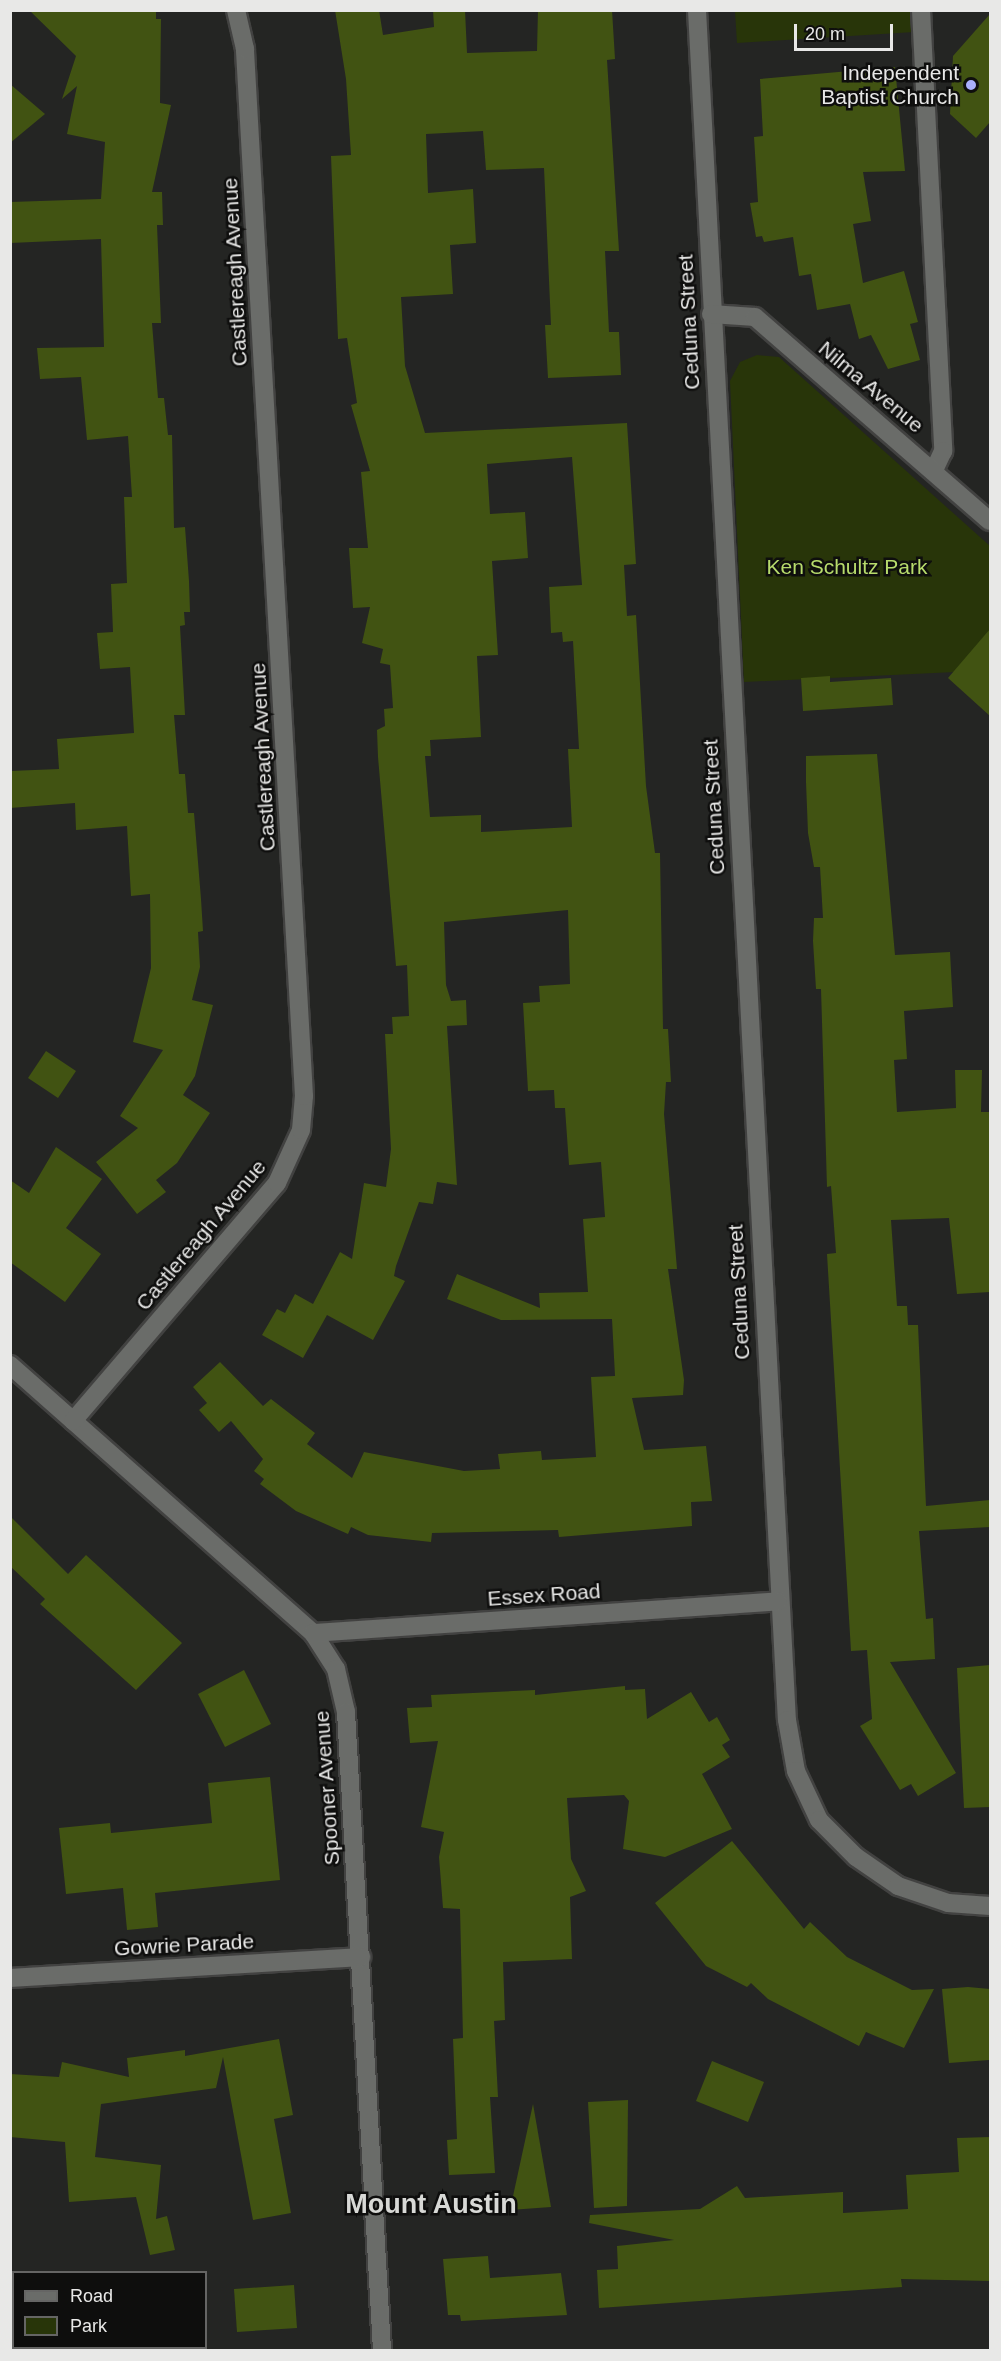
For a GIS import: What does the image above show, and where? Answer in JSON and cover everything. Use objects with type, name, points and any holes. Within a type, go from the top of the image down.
[{"type":"street","name":"Castlereagh Avenue","points":[[73,1421],[277,1183],[301,1130],[304,1096],[245,49],[236,10]]},
{"type":"street","name":"Ceduna Street","points":[[697,10],[778,1601],[796,1771],[819,1820],[856,1857],[898,1886],[948,1903],[990,1906]]},
{"type":"street","points":[[921,10],[943,451],[934,470]]},
{"type":"street","name":"Nilma Avenue","points":[[711,314],[755,317],[934,470],[990,521]]},
{"type":"street","name":"Spooner Avenue","points":[[10,1365],[313,1633],[336,1669],[346,1712],[382,2350]]},
{"type":"street","name":"Essex Road","points":[[313,1633],[778,1601]]},
{"type":"street","name":"Gowrie Parade","points":[[10,1977],[360,1958]]},
{"type":"green space","points":[[735,11],[912,11],[914,32],[737,43]]},
{"type":"green space","name":"Ken Schultz Park","points":[[757,355],[779,357],[990,546],[990,630],[955,672],[744,682],[730,381],[740,362]]},
{"type":"building","points":[[29,10],[156,10],[156,19],[161,19],[160,103],[171,105],[152,192],[162,192],[163,225],[157,225],[161,323],[152,323],[158,398],[164,398],[168,435],[172,435],[174,528],[185,527],[189,581],[190,612],[184,612],[185,625],[180,626],[185,715],[174,715],[179,774],[185,774],[188,813],[194,813],[201,899],[203,931],[198,932],[200,967],[192,1000],[213,1005],[195,1076],[183,1095],[210,1113],[177,1163],[156,1180],[166,1192],[137,1214],[96,1162],[138,1128],[120,1116],[163,1050],[133,1042],[151,968],[150,894],[131,896],[127,826],[76,830],[75,803],[10,808],[10,771],[59,769],[57,739],[134,733],[130,667],[100,669],[97,633],[113,632],[111,584],[127,583],[124,497],[132,497],[128,436],[87,440],[81,377],[40,379],[37,348],[104,347],[101,239],[10,243],[10,202],[101,199],[105,142],[67,134],[77,86],[62,99],[76,56]]},
{"type":"building","points":[[335,10],[379,10],[383,35],[434,27],[433,10],[465,10],[467,53],[537,51],[538,10],[612,10],[615,59],[607,60],[619,251],[605,251],[609,332],[619,332],[621,375],[548,378],[545,325],[551,325],[544,168],[486,170],[483,131],[426,134],[428,193],[473,189],[476,243],[450,245],[453,294],[401,297],[405,366],[425,433],[627,423],[636,564],[624,565],[627,616],[636,615],[646,786],[655,853],[660,853],[663,1029],[668,1029],[671,1082],[666,1082],[664,1114],[677,1269],[668,1269],[684,1380],[683,1395],[632,1398],[644,1450],[706,1446],[712,1501],[691,1502],[692,1526],[559,1537],[558,1530],[432,1533],[431,1542],[368,1535],[351,1527],[348,1534],[296,1511],[260,1484],[264,1479],[254,1471],[263,1459],[231,1421],[219,1432],[199,1410],[207,1403],[193,1387],[220,1362],[263,1406],[271,1399],[315,1433],[307,1444],[352,1478],[364,1452],[464,1471],[500,1469],[498,1454],[541,1451],[542,1460],[596,1457],[591,1377],[615,1376],[612,1319],[501,1320],[447,1299],[457,1274],[540,1308],[539,1293],[588,1292],[583,1219],[605,1217],[601,1162],[569,1165],[565,1108],[555,1108],[554,1090],[528,1091],[523,1003],[540,1002],[539,986],[570,984],[568,910],[444,922],[446,985],[451,1001],[466,1000],[467,1025],[447,1026],[457,1185],[437,1182],[433,1204],[419,1202],[394,1276],[405,1281],[373,1340],[327,1315],[303,1358],[262,1335],[277,1309],[285,1313],[295,1294],[313,1304],[340,1252],[352,1259],[364,1183],[386,1187],[391,1149],[385,1034],[393,1034],[392,1017],[409,1016],[407,965],[396,966],[378,757],[377,730],[385,726],[384,709],[393,708],[390,665],[380,663],[383,649],[362,643],[370,607],[353,608],[349,548],[368,548],[361,472],[370,471],[351,405],[357,403],[347,338],[338,339],[331,156],[351,155],[346,79]],"holes":[[[572,457],[582,585],[549,587],[551,633],[562,632],[563,642],[573,641],[579,749],[568,749],[572,827],[481,832],[481,815],[430,817],[425,756],[431,756],[430,740],[481,737],[477,656],[498,655],[492,561],[528,558],[525,512],[490,514],[487,464]]]},
{"type":"building","name":"Independent Baptist Church","points":[[990,14],[990,122],[976,138],[950,114],[953,56]]},
{"type":"building","points":[[895,67],[905,171],[863,172],[871,221],[853,224],[863,283],[904,271],[918,322],[910,324],[920,360],[888,369],[871,335],[859,339],[850,304],[817,310],[811,274],[799,276],[793,237],[764,242],[762,236],[756,237],[750,203],[758,202],[754,137],[763,136],[760,79]]},
{"type":"building","points":[[10,84],[45,114],[10,143]]},
{"type":"building","points":[[990,629],[990,716],[948,678]]},
{"type":"building","points":[[830,676],[830,682],[891,678],[893,705],[803,711],[801,678]]},
{"type":"building","points":[[877,754],[895,955],[950,952],[953,1007],[904,1011],[907,1059],[894,1060],[897,1112],[956,1108],[955,1070],[982,1070],[981,1112],[990,1112],[990,1292],[957,1294],[949,1218],[891,1220],[897,1306],[907,1306],[908,1325],[918,1325],[926,1506],[990,1500],[990,1527],[919,1531],[926,1619],[933,1618],[935,1659],[890,1662],[956,1773],[918,1796],[911,1784],[900,1790],[860,1726],[872,1719],[867,1650],[851,1651],[827,1254],[836,1253],[831,1186],[827,1187],[821,989],[816,989],[813,941],[814,918],[823,918],[820,867],[814,867],[808,833],[806,756]]},
{"type":"building","points":[[46,1051],[76,1071],[58,1098],[28,1078]]},
{"type":"building","points":[[56,1147],[102,1179],[66,1228],[101,1254],[65,1302],[10,1262],[10,1180],[29,1193]]},
{"type":"building","points":[[10,1516],[68,1574],[86,1555],[182,1643],[136,1690],[40,1604],[45,1599],[10,1566]]},
{"type":"building","points":[[990,1665],[990,1807],[964,1808],[957,1668]]},
{"type":"building","points":[[244,1670],[271,1724],[225,1747],[198,1694]]},
{"type":"building","points":[[625,1686],[625,1690],[645,1689],[647,1719],[691,1692],[709,1722],[717,1717],[730,1740],[722,1745],[730,1757],[702,1774],[732,1829],[665,1857],[623,1849],[629,1801],[624,1795],[567,1798],[571,1859],[586,1891],[570,1897],[572,1959],[503,1962],[505,2020],[494,2021],[498,2097],[490,2097],[495,2173],[449,2175],[447,2140],[457,2139],[453,2039],[463,2038],[460,1909],[443,1908],[439,1857],[444,1832],[421,1827],[438,1741],[410,1743],[407,1708],[432,1707],[431,1695],[535,1690],[535,1695]]},
{"type":"building","points":[[270,1777],[280,1880],[155,1893],[158,1927],[127,1930],[123,1888],[66,1894],[59,1828],[110,1823],[111,1833],[212,1823],[208,1783]]},
{"type":"building","points":[[732,1841],[804,1929],[810,1922],[847,1957],[912,1990],[934,1989],[904,2048],[866,2032],[859,2046],[768,1999],[751,1983],[747,1987],[706,1966],[655,1903]]},
{"type":"building","points":[[968,1987],[990,1989],[989,2060],[949,2063],[942,1989]]},
{"type":"building","points":[[279,2039],[293,2115],[274,2119],[291,2213],[253,2220],[223,2057],[216,2088],[101,2104],[95,2157],[161,2165],[156,2219],[167,2216],[175,2250],[150,2255],[136,2197],[69,2202],[65,2142],[10,2137],[10,2074],[59,2077],[62,2062],[129,2077],[127,2058],[185,2050],[185,2056]]},
{"type":"building","points":[[712,2061],[764,2082],[748,2122],[696,2101]]},
{"type":"building","points":[[628,2100],[627,2206],[594,2208],[588,2102]]},
{"type":"building","points":[[533,2104],[551,2207],[510,2210]]},
{"type":"building","points":[[990,2137],[990,2281],[901,2279],[902,2287],[599,2308],[597,2270],[618,2269],[617,2246],[674,2240],[589,2223],[590,2215],[700,2209],[737,2186],[745,2198],[843,2192],[843,2213],[908,2209],[906,2175],[959,2172],[957,2138]]},
{"type":"building","points":[[488,2256],[490,2278],[561,2273],[567,2315],[461,2321],[460,2315],[448,2315],[443,2259]]},
{"type":"building","points":[[294,2285],[297,2328],[237,2332],[234,2289]]},
{"type":"place","name":"Independent Baptist Church","points":[[971,85]]},
{"type":"district","name":"Mount Austin","points":[[431,2205]]}]
